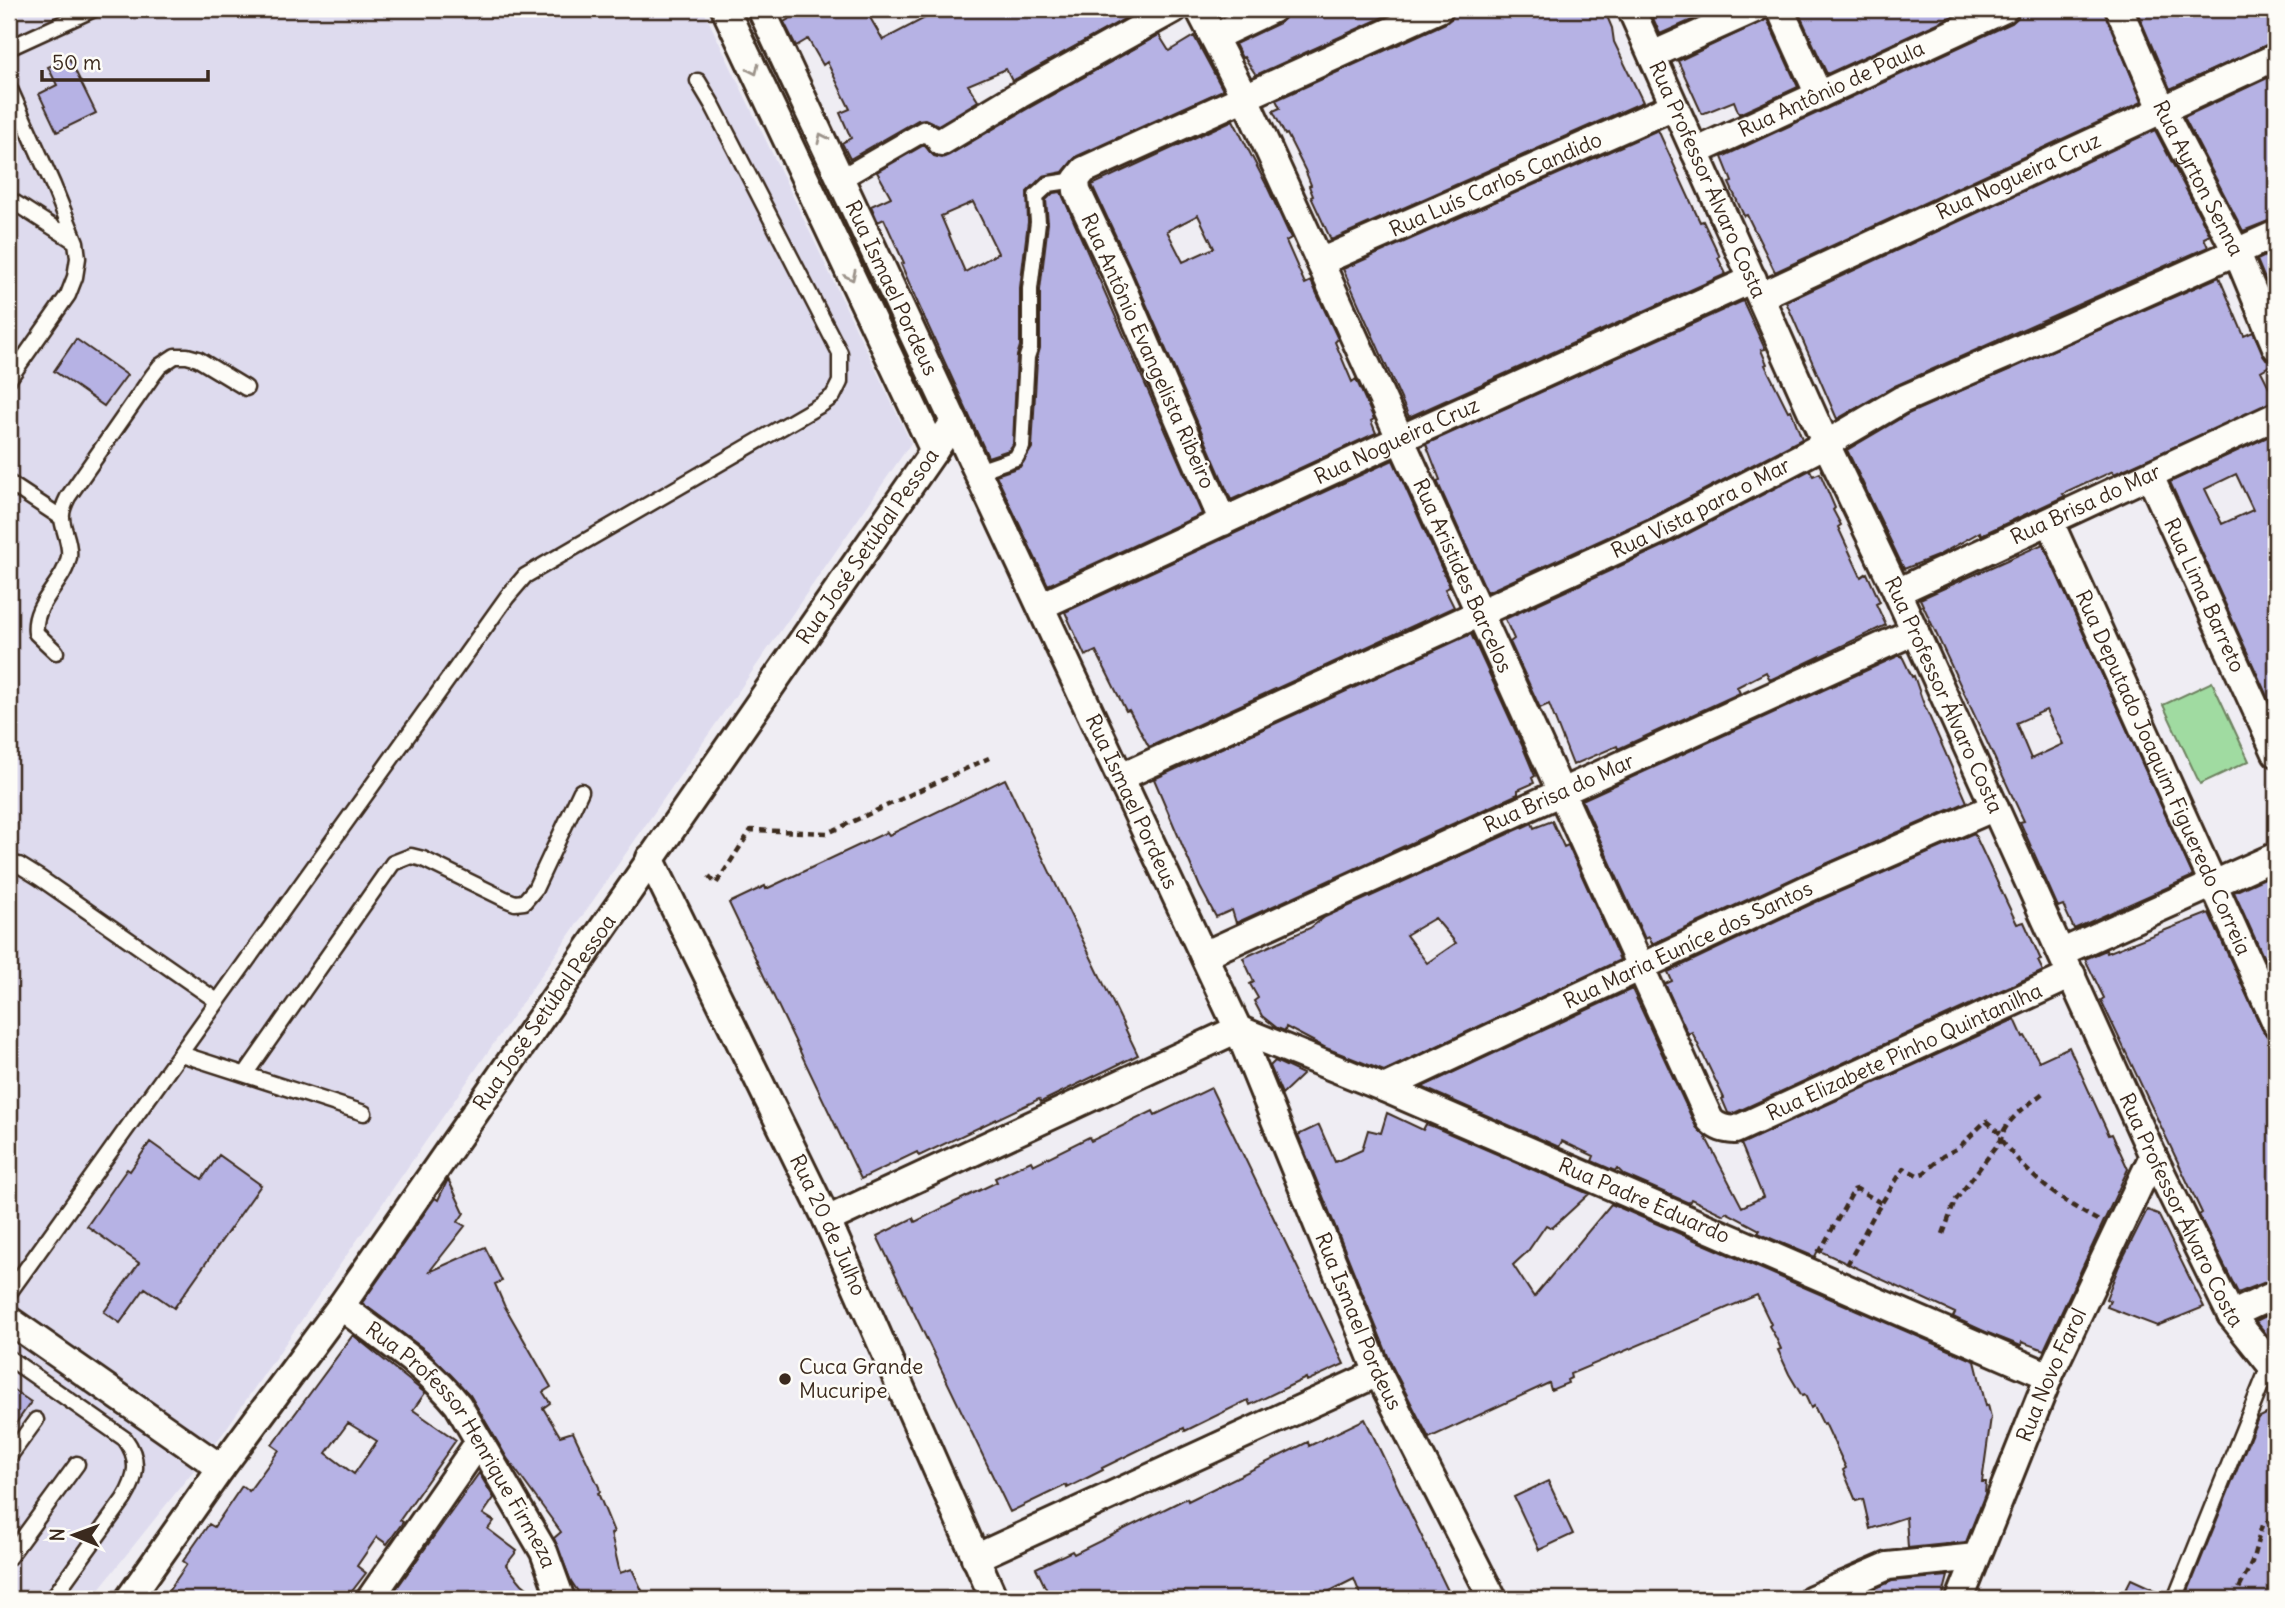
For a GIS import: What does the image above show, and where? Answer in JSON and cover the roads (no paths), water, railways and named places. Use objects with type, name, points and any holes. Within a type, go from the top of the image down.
[{"type":"street","name":"Rua Ismael Pordeus","points":[[725,9],[934,451]]},
{"type":"street","name":"Rua Ismael Pordeus","points":[[761,9],[1238,1029],[1378,1373],[1493,1599]]},
{"type":"street","points":[[841,179],[924,131],[941,142],[1019,95],[1174,9]]},
{"type":"street","name":"Rua Aristides Barcelos","points":[[1199,9],[1244,96],[1560,792],[1642,965],[1710,1120],[1716,1126],[1735,1130]]},
{"type":"street","points":[[1214,37],[1273,9]]},
{"type":"street","points":[[1076,180],[1084,170],[1439,9]]},
{"type":"street","name":"Rua Professor Álvaro Costa","points":[[1631,9],[1826,444],[1897,592],[2153,1156],[2231,1315],[2273,1367]]},
{"type":"street","points":[[1652,55],[1755,9]]},
{"type":"street","points":[[1780,9],[1819,94]]},
{"type":"street","name":"Rua Antônio de Paula","points":[[1695,152],[2005,9]]},
{"type":"street","name":"Rua Ayrton Senna","points":[[2119,9],[2163,111],[2236,253],[2276,348]]},
{"type":"street","name":"Rua Nogueira Cruz","points":[[1041,606],[1400,439],[2163,111],[2276,57]]},
{"type":"street","name":"Rua Luís Carlos Candido","points":[[1320,262],[1674,106]]},
{"type":"street","name":"Rua Antônio Evangelista Ribeiro","points":[[1076,180],[1077,191],[1118,278],[1223,522]]},
{"type":"street","name":"Rua Vista para o Mar","points":[[1121,777],[1661,530],[1826,444],[1900,400],[2276,234]]},
{"type":"street","name":"Rua Brisa do Mar","points":[[1897,592],[2276,416]]},
{"type":"street","name":"Rua José Setúbal Pessoa","points":[[129,1599],[220,1468],[341,1306],[954,422]]},
{"type":"street","name":"Rua Lima Barreto","points":[[2150,476],[2276,753]]},
{"type":"street","name":"Rua Deputado Joaquim Figueredo Correia","points":[[2050,522],[2276,1023]]},
{"type":"street","name":"Rua Brisa do Mar","points":[[1203,955],[1914,631]]},
{"type":"street","name":"Rua Maria Euníce dos Santos","points":[[1384,1088],[1809,888],[1995,807]]},
{"type":"street","name":"Rua Elizabete Pinho Quintanilha","points":[[1735,1130],[2067,963],[2213,884],[2276,856]]},
{"type":"street","name":"Rua 20 de Julho","points":[[650,858],[827,1220],[994,1599]]},
{"type":"street","points":[[827,1220],[1238,1029]]},
{"type":"street","name":"Rua Padre Eduardo","points":[[1238,1029],[1384,1088],[2049,1376]]},
{"type":"street","name":"Rua Novo Farol","points":[[1960,1599],[2049,1376],[2153,1156]]},
{"type":"street","points":[[2231,1315],[2276,1294]]},
{"type":"street","name":"Rua Professor Henrique Firmeza","points":[[341,1306],[420,1367],[447,1391],[467,1417],[544,1552],[561,1599]]},
{"type":"street","points":[[9,1320],[220,1468]]},
{"type":"street","points":[[975,1558],[1378,1373]]},
{"type":"street","points":[[370,1599],[480,1442]]},
{"type":"street","points":[[1812,1599],[1888,1566],[1976,1556]]},
{"type":"lane","points":[[9,48],[94,9]]},
{"type":"lane","points":[[9,1293],[507,597],[525,576],[833,396],[840,382],[842,367],[834,339],[698,81]]},
{"type":"lane","points":[[9,87],[34,139],[76,242],[78,258],[68,295],[9,379]]},
{"type":"lane","points":[[978,471],[1016,458],[1023,447],[1027,357],[1030,348],[1030,289],[1038,222],[1036,195],[1049,184],[1076,180]]},
{"type":"lane","points":[[9,199],[76,242]]},
{"type":"lane","points":[[56,652],[36,633],[36,619],[69,558],[68,537],[62,518],[68,497],[113,429],[160,366],[175,356],[198,359],[246,388]]},
{"type":"lane","points":[[9,483],[62,518]]},
{"type":"lane","points":[[246,1073],[393,863],[411,856],[423,859],[505,899],[515,903],[524,902],[535,889],[581,791]]},
{"type":"lane","points":[[9,863],[19,865],[40,878],[217,1001]]},
{"type":"lane","points":[[181,1054],[246,1073],[364,1114]]},
{"type":"lane","points":[[9,1358],[125,1439],[134,1451],[136,1465],[133,1485],[52,1599]]},
{"type":"lane","points":[[2175,1599],[2273,1367]]},
{"type":"lane","points":[[9,1457],[36,1420]]},
{"type":"lane","points":[[9,1557],[78,1464]]},
{"type":"place","name":"Cuca Grande Mucuripe","points":[[785,1379]]}]
